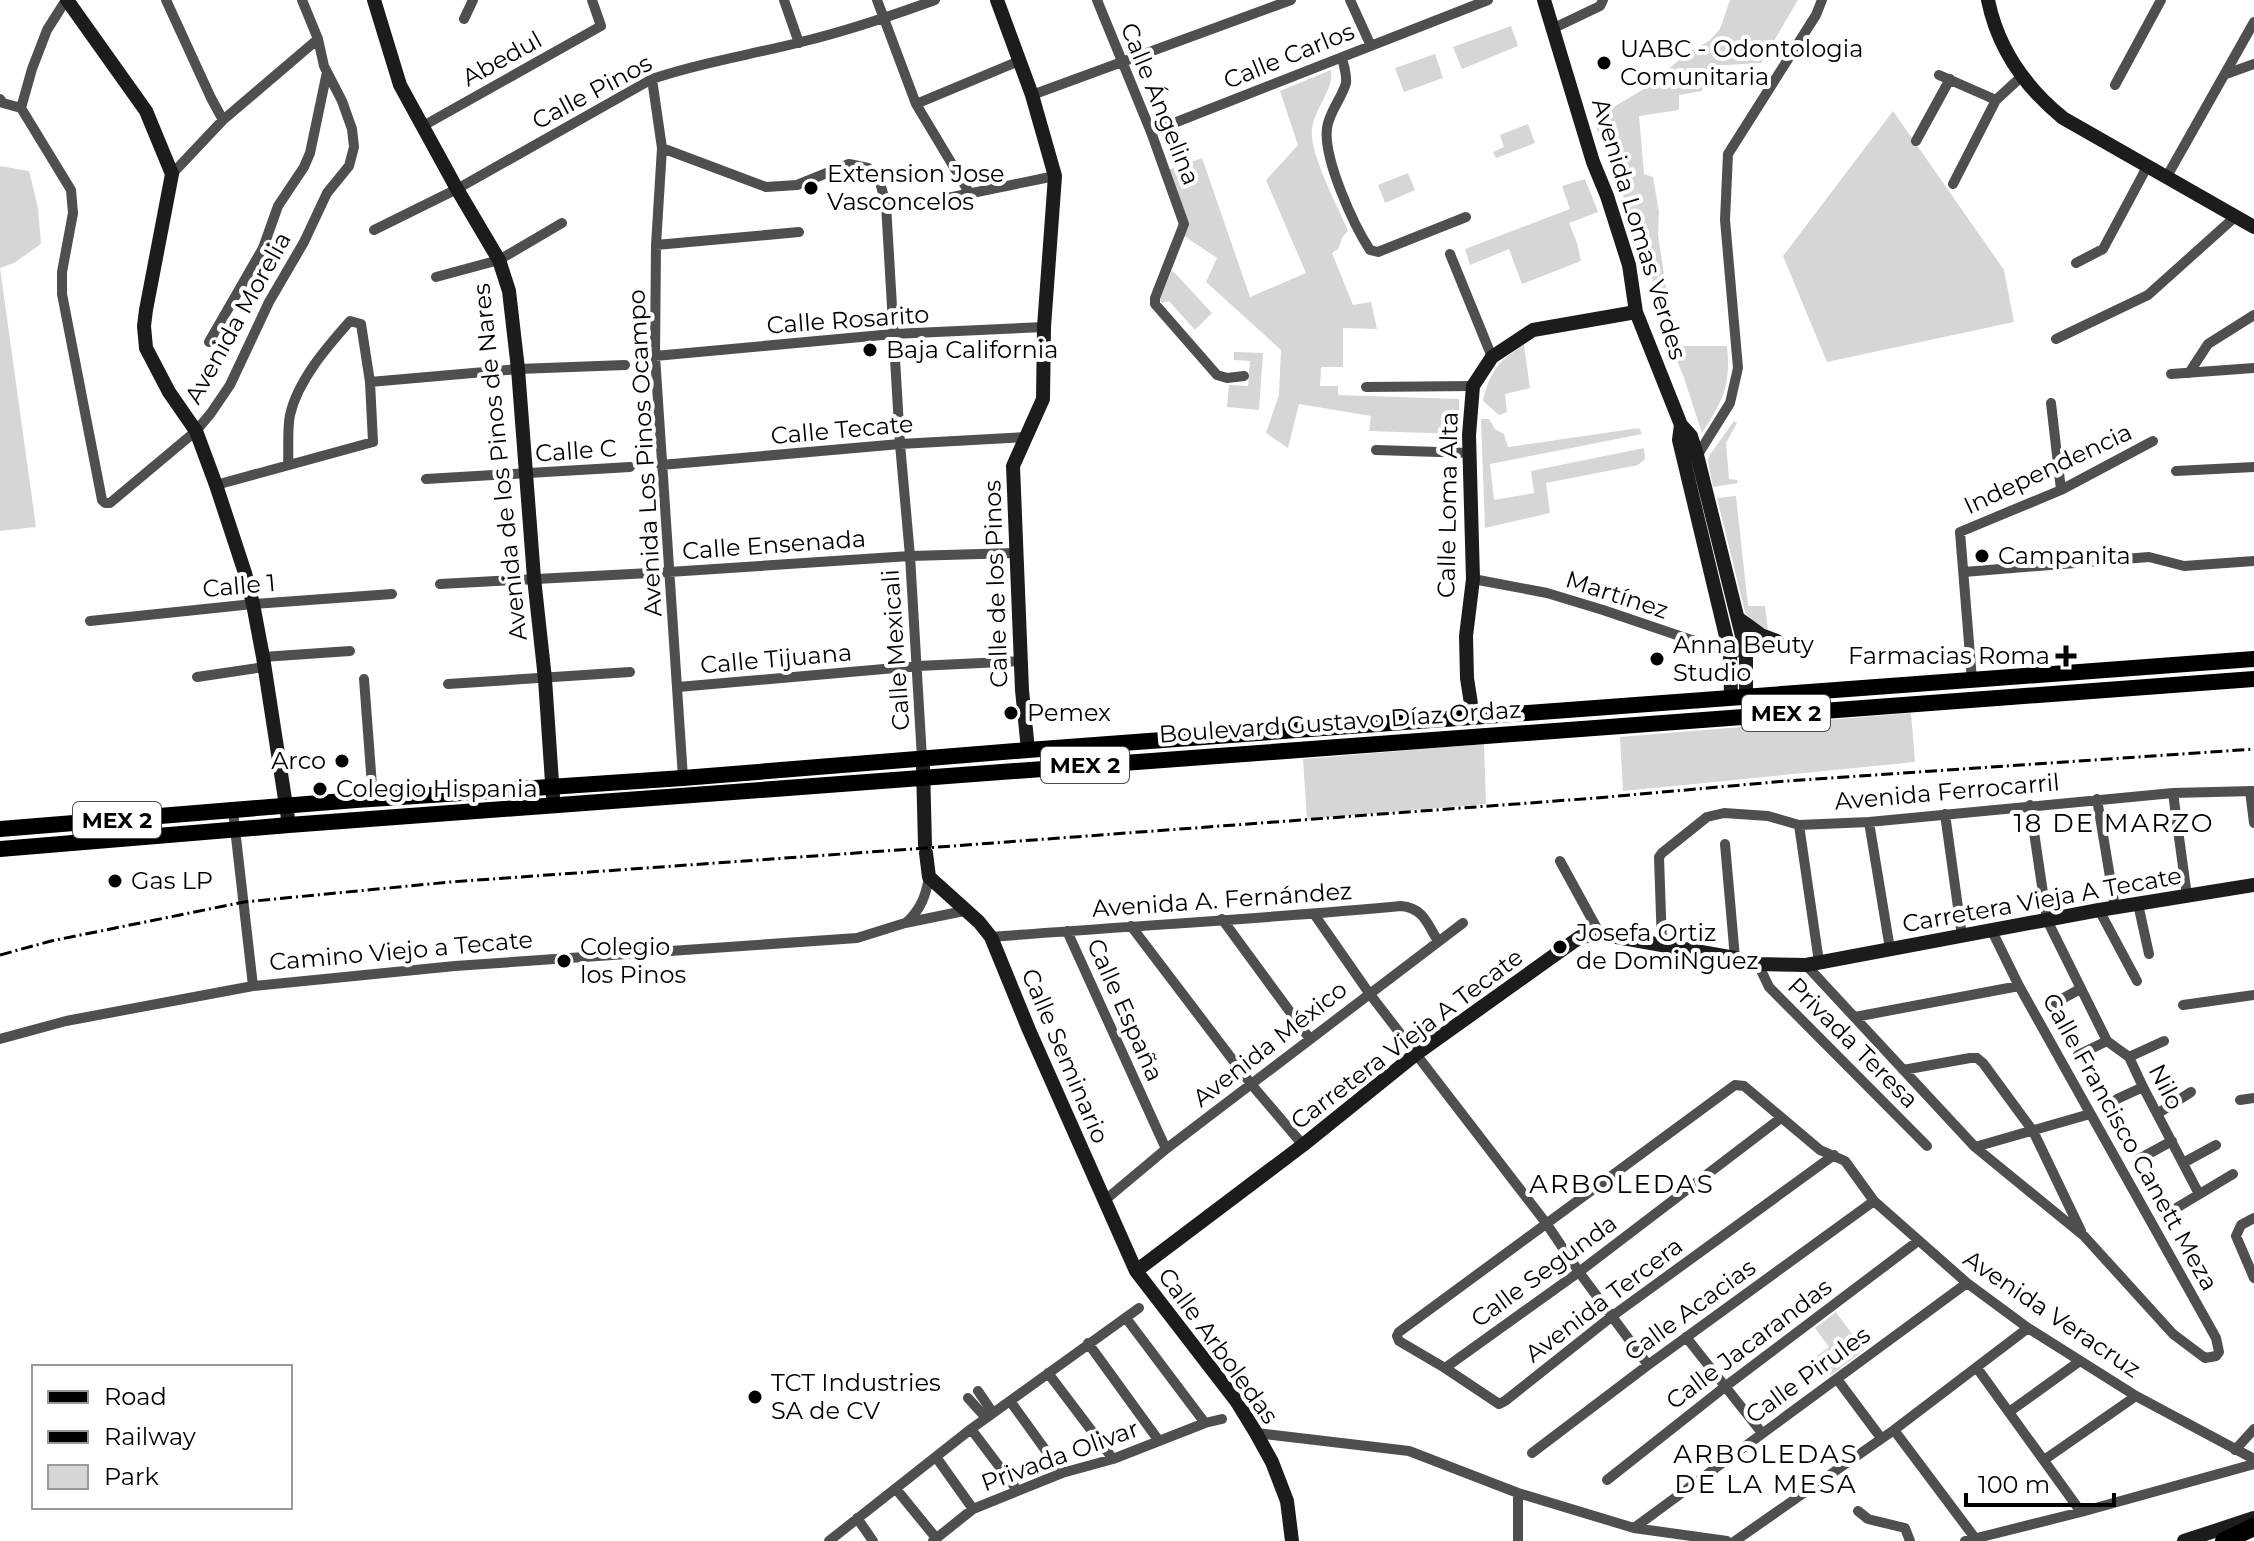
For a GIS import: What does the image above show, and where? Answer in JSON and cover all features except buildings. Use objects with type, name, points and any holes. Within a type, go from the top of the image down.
[{"type":"highway","points":[[2224,1541],[2254,1527]]},
{"type":"highway","points":[[2233,1541],[2254,1534]]},
{"type":"main road","name":"Boulevard Gustavo Díaz Ordaz","points":[[0,829],[2254,659]]},
{"type":"main road","name":"Boulevard Gustavo Díaz Ordaz","points":[[0,849],[2254,679]]},
{"type":"main road","points":[[1317,729],[1318,748]]},
{"type":"street","points":[[1,102],[21,108],[47,30],[67,0],[146,111],[172,174]]},
{"type":"street","points":[[166,0],[223,120]]},
{"type":"street","name":"Avenida Morelia","points":[[21,108],[71,190],[73,213],[62,272],[62,294],[102,500],[110,503],[196,431],[211,413],[230,385],[269,302],[304,242],[327,193],[349,166],[354,147],[352,129],[327,72],[302,0]]},
{"type":"street","name":"Avenida de los Pinos de Nares","points":[[374,0],[400,85],[499,260],[509,291],[545,679],[553,806]]},
{"type":"street","points":[[464,19],[473,0]]},
{"type":"street","name":"Abedul","points":[[423,126],[601,26],[592,0]]},
{"type":"street","points":[[784,0],[799,43]]},
{"type":"street","points":[[877,0],[916,104],[970,194]]},
{"type":"street","name":"Calle Pinos","points":[[374,230],[457,189],[652,79],[685,68],[799,43],[883,19],[935,0]]},
{"type":"street","name":"Calle de los Pinos","points":[[997,0],[1032,95],[1055,176],[1044,327],[1043,399],[1013,466],[1015,553],[1028,750]]},
{"type":"street","name":"Calle Ángelina","points":[[1097,0],[1151,132],[1184,224],[1155,304],[1217,375],[1227,378],[1244,376]]},
{"type":"street","points":[[1032,95],[1291,0]]},
{"type":"street","points":[[1350,0],[1371,46]]},
{"type":"street","name":"Calle Carlos","points":[[1151,132],[1488,0]]},
{"type":"street","name":"Avenida Lomas Verdes","points":[[1544,0],[1593,162],[1629,265],[1636,312],[1681,425],[1691,436],[1697,455],[1746,652],[1739,697]]},
{"type":"street","points":[[1554,28],[1600,6],[1603,0]]},
{"type":"street","points":[[1688,471],[1730,403],[1738,368],[1725,220],[1728,154],[1816,15],[1822,0]]},
{"type":"street","points":[[1988,0],[1997,34],[2021,77],[2040,99],[2063,118],[2247,221],[2148,295],[2056,339]]},
{"type":"street","points":[[2115,85],[2161,0]]},
{"type":"street","points":[[2166,178],[2254,22]]},
{"type":"street","points":[[289,825],[253,604],[196,431],[149,358],[144,339],[146,310],[172,174],[223,120],[318,39]]},
{"type":"street","points":[[1342,58],[1346,83],[1328,121],[1327,146],[1356,227],[1370,250],[1378,252],[1466,217]]},
{"type":"street","points":[[916,104],[1019,61]]},
{"type":"street","points":[[2226,74],[2254,64]]},
{"type":"street","points":[[209,342],[263,248],[278,206],[304,167],[310,153],[327,72]]},
{"type":"street","points":[[1939,75],[1996,100]]},
{"type":"street","points":[[1953,184],[1996,100],[2021,77]]},
{"type":"street","name":"Avenida Los Pinos Ocampo","points":[[652,79],[662,148],[656,245],[655,356],[683,778]]},
{"type":"street","points":[[1916,141],[1950,79]]},
{"type":"street","points":[[662,148],[766,187],[797,185],[849,164],[868,168],[879,179],[886,204],[933,201],[1055,176]]},
{"type":"street","points":[[2076,263],[2103,249],[2147,167]]},
{"type":"street","name":"Calle Mexicali","points":[[886,204],[922,758]]},
{"type":"street","points":[[436,277],[499,260],[562,223]]},
{"type":"street","points":[[656,245],[799,232]]},
{"type":"street","points":[[1450,254],[1492,357]]},
{"type":"street","name":"Calle Loma Alta","points":[[1473,717],[1467,678],[1466,636],[1473,579],[1469,435],[1473,386],[1492,357],[1533,330],[1636,312]]},
{"type":"street","points":[[2189,373],[2208,344],[2254,315]]},
{"type":"street","points":[[216,485],[373,442],[370,382],[361,324],[350,321],[322,353],[294,401],[289,418],[288,464]]},
{"type":"street","name":"Calle Rosarito","points":[[655,356],[893,334],[1044,327]]},
{"type":"street","points":[[370,382],[518,369],[625,365]]},
{"type":"street","points":[[2171,374],[2254,368]]},
{"type":"street","points":[[1366,387],[1473,386]]},
{"type":"street","points":[[2051,403],[2061,490]]},
{"type":"street","name":"Avenida Lomas Verdes","points":[[1681,425],[1679,440],[1739,697]]},
{"type":"street","name":"Calle Tecate","points":[[661,465],[900,444],[1027,437]]},
{"type":"street","name":"Independencia","points":[[1964,572],[1960,532],[2061,490],[2153,441]]},
{"type":"street","points":[[1376,450],[1470,453]]},
{"type":"street","name":"Calle C","points":[[426,479],[630,467]]},
{"type":"street","points":[[2176,471],[2254,467]]},
{"type":"street","name":"Calle Ensenada","points":[[440,584],[910,556],[1015,553]]},
{"type":"street","points":[[1972,680],[1964,572],[2149,557],[2184,566],[2254,561]]},
{"type":"street","name":"Martínez","points":[[1473,579],[1561,597],[1730,653],[1746,652]]},
{"type":"street","name":"Calle 1","points":[[90,621],[253,604],[392,594]]},
{"type":"street","points":[[1739,619],[1761,635],[1777,641]]},
{"type":"street","points":[[197,677],[264,662],[350,651]]},
{"type":"street","name":"Calle Tijuana","points":[[678,687],[918,666],[1021,661]]},
{"type":"street","points":[[448,684],[630,672]]},
{"type":"street","points":[[364,679],[373,799]]},
{"type":"street","points":[[905,923],[922,904],[929,877],[922,758]]},
{"type":"street","points":[[2252,791],[2254,823]]},
{"type":"street","name":"Avenida Ferrocarril","points":[[1662,945],[1659,857],[1707,817],[1745,813],[1799,825],[1869,822],[2097,799],[2252,791]]},
{"type":"street","points":[[2173,793],[2187,896]]},
{"type":"street","points":[[2097,799],[2115,907]]},
{"type":"street","name":"Nilo","points":[[2030,805],[2047,920],[2107,1041],[2129,1057],[2199,1194]]},
{"type":"street","points":[[233,811],[253,986]]},
{"type":"street","points":[[1945,814],[1962,936]]},
{"type":"street","points":[[1869,822],[1890,949]]},
{"type":"street","points":[[1799,825],[1813,963],[1855,1017],[1975,1147],[2084,1236]]},
{"type":"street","points":[[1725,844],[1735,958]]},
{"type":"street","points":[[1560,861],[1600,934]]},
{"type":"street","name":"Calle Seminario","points":[[929,877],[979,922],[991,937],[1136,1271]]},
{"type":"street","name":"Carretera Vieja A Tecate","points":[[1136,1271],[1303,1145],[1416,1054],[1580,937],[1600,934],[1758,964],[1813,963],[2115,907],[2254,885]]},
{"type":"street","points":[[2138,904],[2149,954]]},
{"type":"street","name":"Avenida A. Fernández","points":[[991,937],[1401,906],[1420,912],[1438,941]]},
{"type":"street","points":[[2099,910],[2137,981]]},
{"type":"street","name":"Camino Viejo a Tecate","points":[[0,1039],[66,1021],[253,986],[455,966],[857,938],[905,923],[964,911]]},
{"type":"street","points":[[1314,914],[1369,993],[1546,1223],[1648,1365]]},
{"type":"street","points":[[1222,919],[1310,1039]]},
{"type":"street","name":"Avenida México","points":[[1104,1201],[1166,1149],[1463,923]]},
{"type":"street","points":[[1131,926],[1251,1084],[1303,1145]]},
{"type":"street","name":"Calle Francisco Canett Meza","points":[[1991,929],[2019,986],[2216,1338],[2219,1352],[2216,1356],[2205,1358],[2173,1334],[2084,1236]]},
{"type":"street","name":"Calle España","points":[[1067,931],[1166,1149]]},
{"type":"street","name":"Privada Teresa","points":[[1758,964],[1769,987],[1927,1146]]},
{"type":"street","points":[[1855,1017],[2019,986]]},
{"type":"street","points":[[2051,1005],[2080,989]]},
{"type":"street","points":[[2183,1005],[2254,995]]},
{"type":"street","points":[[2078,1055],[2107,1041]]},
{"type":"street","points":[[2129,1057],[2164,1041]]},
{"type":"street","points":[[1903,1070],[1977,1058],[1983,1063],[2033,1131],[2084,1236]]},
{"type":"street","name":"Avenida Veracruz","points":[[1546,1223],[1735,1085],[1740,1085],[1820,1150],[1845,1161],[1874,1201],[1967,1283],[2028,1328],[2136,1396],[2254,1462]]},
{"type":"street","points":[[2117,1099],[2143,1087]]},
{"type":"street","points":[[2157,1114],[2191,1092]]},
{"type":"street","points":[[2240,1100],[2254,1098]]},
{"type":"street","points":[[1975,1147],[2090,1114]]},
{"type":"street","name":"Calle Segunda","points":[[1445,1368],[1579,1272],[1781,1118]]},
{"type":"street","points":[[2139,1159],[2172,1141]]},
{"type":"street","points":[[2183,1163],[2216,1145]]},
{"type":"street","name":"Avenida Tercera","points":[[1546,1223],[1399,1332],[1399,1341],[1499,1404],[1611,1317],[1834,1155]]},
{"type":"street","points":[[2168,1213],[2233,1174]]},
{"type":"street","name":"Calle Acacias","points":[[1532,1453],[1874,1201]]},
{"type":"street","points":[[2254,1218],[2241,1225],[2236,1236],[2254,1278]]},
{"type":"street","name":"Calle Jacarandas","points":[[1607,1480],[1918,1241]]},
{"type":"street","name":"Calle Arboledas","points":[[1136,1271],[1237,1402],[1256,1433],[1272,1462],[1287,1501],[1291,1540]]},
{"type":"street","name":"Calle Pirules","points":[[1634,1528],[1967,1283]]},
{"type":"street","points":[[829,1541],[971,1429],[1139,1308]]},
{"type":"street","points":[[1126,1318],[1205,1423]]},
{"type":"street","points":[[1735,1541],[1894,1430],[2028,1328]]},
{"type":"street","points":[[1686,1337],[1762,1433]]},
{"type":"street","points":[[1088,1343],[1159,1441]]},
{"type":"street","points":[[2009,1412],[2080,1361]]},
{"type":"street","points":[[1977,1368],[2081,1512]]},
{"type":"street","points":[[1048,1373],[1113,1459]]},
{"type":"street","points":[[1837,1379],[1881,1438]]},
{"type":"street","points":[[2044,1460],[2136,1396]]},
{"type":"street","points":[[976,1399],[990,1416]]},
{"type":"street","points":[[1010,1401],[1062,1473]]},
{"type":"street","name":"Privada Olivar","points":[[896,1489],[935,1540],[973,1509],[1017,1490],[1222,1419]]},
{"type":"street","points":[[971,1429],[1017,1490]]},
{"type":"street","points":[[2235,1450],[2254,1429]]},
{"type":"street","points":[[1894,1430],[1970,1539],[2081,1512],[2254,1462]]},
{"type":"street","points":[[1256,1433],[1409,1451],[1518,1493],[1634,1528],[1727,1541]]},
{"type":"street","points":[[936,1457],[973,1509]]},
{"type":"street","points":[[1518,1493],[1518,1541]]},
{"type":"street","points":[[1858,1511],[1868,1519],[1905,1528],[1910,1541]]},
{"type":"street","points":[[857,1518],[873,1541]]},
{"type":"street","points":[[2184,1541],[2254,1518]]},
{"type":"green space","points":[[1730,0],[1798,0],[1761,63],[1709,66],[1702,91],[1679,95],[1679,110],[1639,116],[1644,174],[1653,177],[1659,212],[1658,235],[1673,334],[1683,346],[1727,346],[1728,372],[1724,392],[1702,433],[1683,375],[1658,317],[1656,289],[1593,119],[1644,89],[1689,52],[1709,41],[1720,29]]},
{"type":"green space","points":[[1511,26],[1518,46],[1462,69],[1453,47]]},
{"type":"green space","points":[[1435,54],[1443,78],[1404,92],[1395,68]]},
{"type":"green space","points":[[1331,70],[1330,85],[1316,114],[1312,140],[1319,166],[1348,231],[1338,249],[1332,253],[1353,305],[1371,302],[1377,329],[1343,328],[1343,367],[1321,367],[1320,386],[1338,386],[1338,395],[1459,399],[1459,434],[1369,431],[1371,416],[1299,404],[1288,448],[1266,433],[1279,395],[1281,350],[1206,282],[1217,258],[1181,234],[1183,226],[1165,171],[1202,158],[1250,297],[1306,273],[1266,180],[1298,145],[1280,91]]},
{"type":"green space","points":[[1893,111],[2004,270],[2014,322],[1827,362],[1783,256]]},
{"type":"green space","points":[[1528,124],[1535,143],[1496,158],[1493,152],[1504,147],[1500,135]]},
{"type":"green space","points":[[0,166],[29,171],[38,208],[41,244],[14,263],[0,268]]},
{"type":"green space","points":[[1408,173],[1415,190],[1385,203],[1378,185]]},
{"type":"green space","points":[[1585,179],[1598,212],[1569,223],[1581,261],[1522,284],[1509,249],[1470,265],[1465,249],[1570,209],[1562,186]]},
{"type":"green space","points":[[0,268],[36,527],[0,531]]},
{"type":"green space","points":[[1172,270],[1212,313],[1195,330],[1169,301],[1161,303],[1160,298]]},
{"type":"green space","points":[[1524,345],[1530,388],[1505,394],[1507,412],[1499,415],[1483,401],[1489,382],[1501,362]]},
{"type":"green space","points":[[1234,352],[1263,353],[1259,410],[1227,407],[1229,385],[1248,386],[1250,361],[1234,360]]},
{"type":"green space","points":[[1481,419],[1489,419],[1495,429],[1504,434],[1508,447],[1639,428],[1642,434],[1490,464],[1494,500],[1534,493],[1531,471],[1644,448],[1645,459],[1638,465],[1546,483],[1550,513],[1485,528]]},
{"type":"green space","points":[[1734,421],[1737,423],[1726,443],[1729,479],[1738,483],[1713,487],[1709,456]]},
{"type":"green space","points":[[1736,496],[1748,606],[1765,606],[1768,630],[1754,623],[1745,612],[1717,498]]},
{"type":"green space","points":[[1911,713],[1915,762],[1623,791],[1620,737]]},
{"type":"green space","points":[[1484,744],[1486,804],[1307,819],[1303,759]]},
{"type":"green space","points":[[1836,1312],[1864,1350],[1831,1375],[1817,1356],[1829,1347],[1815,1328]]},
{"type":"railway","points":[[0,955],[51,941],[244,902],[450,882],[1596,798],[1786,781],[2254,749]]},
{"type":"place","name":"UABC - Odontologia Comunitaria","points":[[1604,63]]},
{"type":"place","name":"Extension Jose Vasconcelos","points":[[811,188]]},
{"type":"place","name":"Baja California","points":[[870,350]]},
{"type":"place","name":"Campanita","points":[[1982,556]]},
{"type":"place","name":"Farmacias Roma","points":[[2066,656]]},
{"type":"place","name":"Anna Beuty Studio","points":[[1657,659]]},
{"type":"place","name":"Pemex","points":[[1011,713]]},
{"type":"place","name":"Arco","points":[[342,761]]},
{"type":"place","name":"Colegio Hispania","points":[[320,789]]},
{"type":"place","name":"Gas LP","points":[[115,881]]},
{"type":"place","name":"Josefa Ortiz de DomiNguez","points":[[1560,947]]},
{"type":"place","name":"Colegio los Pinos","points":[[564,961]]},
{"type":"place","name":"TCT Industries SA de CV","points":[[755,1397]]},
{"type":"district","name":"18 DE MARZO","points":[[2114,823]]},
{"type":"district","name":"ARBOLEDAS","points":[[1622,1184]]},
{"type":"district","name":"ARBOLEDAS DE LA MESA","points":[[1766,1469]]}]
